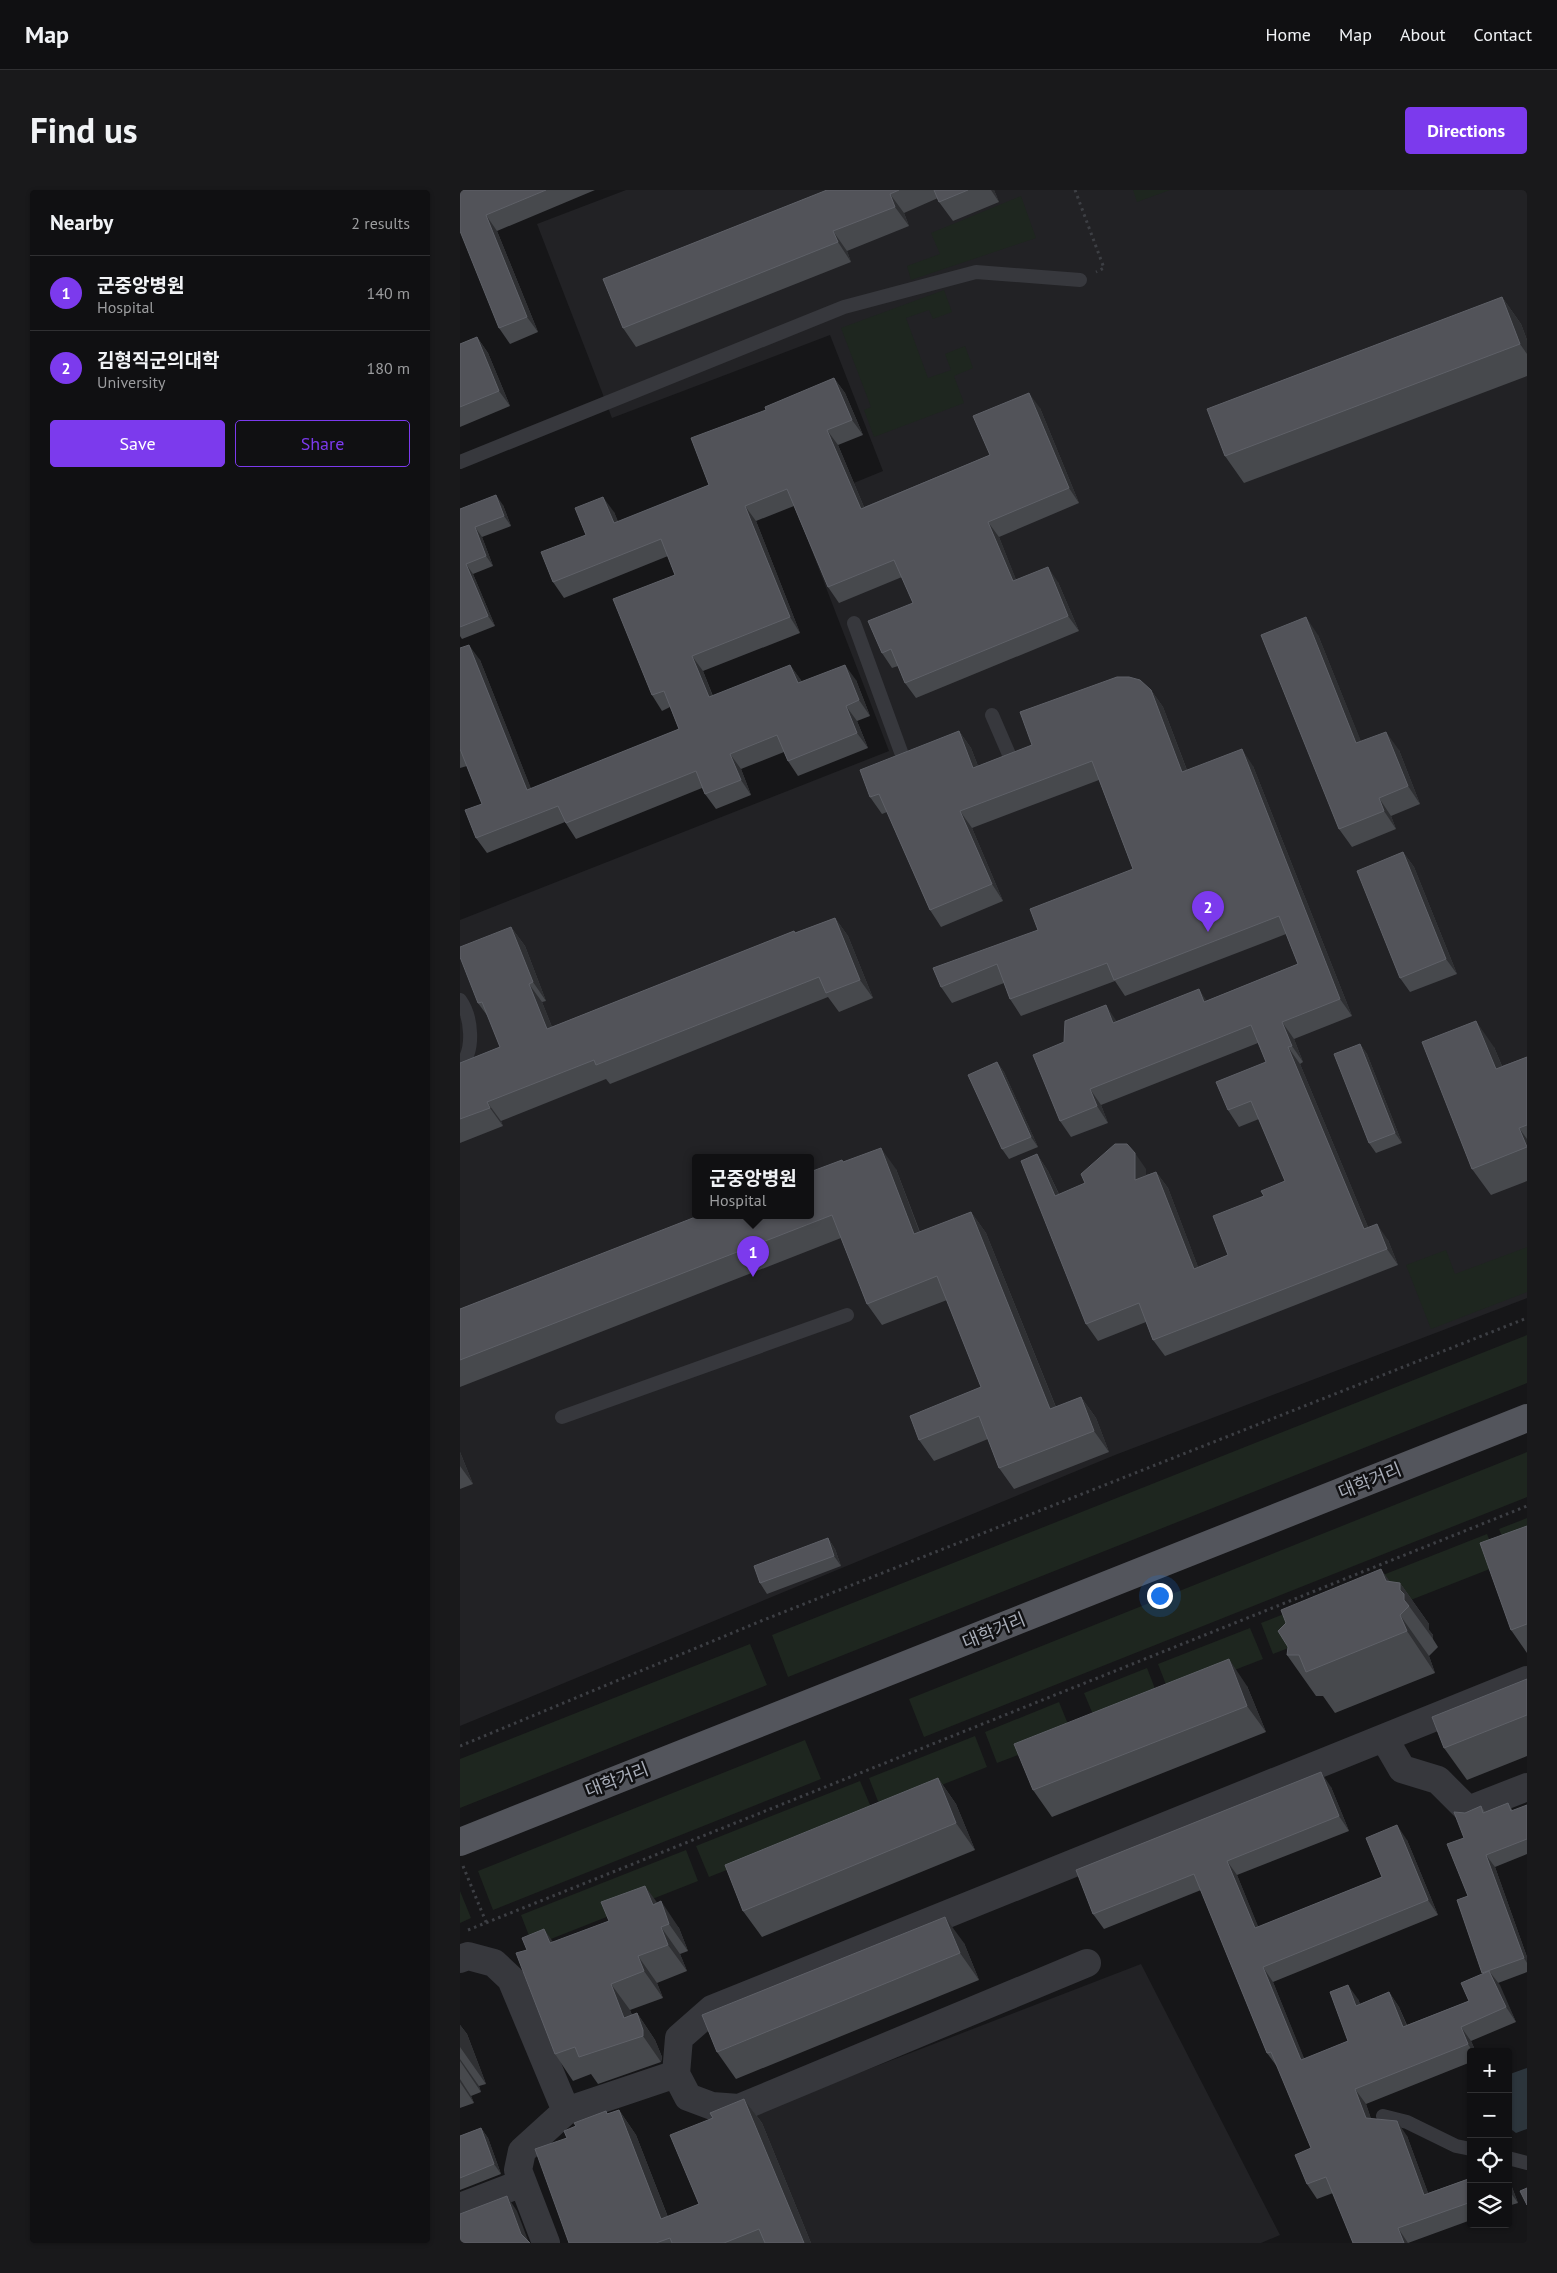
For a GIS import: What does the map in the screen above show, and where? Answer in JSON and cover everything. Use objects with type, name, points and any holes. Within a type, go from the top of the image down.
[{"type":"main road","name":"대학거리","points":[[460,1842],[1527,1418]]},
{"type":"street","points":[[1087,1963],[740,2108],[712,2106],[688,2097],[676,2074],[679,2038],[712,2009],[1527,1680]]},
{"type":"street","points":[[1384,1738],[1402,1769],[1438,1780],[1468,1810],[1527,1787]]},
{"type":"street","points":[[460,1959],[468,1956],[494,1963],[511,1979],[566,2111]]},
{"type":"street","points":[[546,2243],[518,2170],[522,2151],[566,2111],[676,2074]]},
{"type":"street","points":[[460,2207],[522,2182]]},
{"type":"lane","points":[[460,462],[844,307],[976,272],[1080,280]]},
{"type":"lane","points":[[854,623],[901,752]]},
{"type":"lane","points":[[992,715],[1011,759]]},
{"type":"lane","points":[[460,1000],[465,1007],[470,1041],[465,1060],[460,1066]]},
{"type":"lane","points":[[562,1417],[847,1315]]},
{"type":"lane","points":[[1383,2116],[1407,2122],[1456,2146],[1467,2149]]},
{"type":"lane","points":[[1512,2159],[1527,2163]]},
{"type":"path","points":[[1075,190],[1104,268],[1080,280]]},
{"type":"path","points":[[460,1746],[761,1621],[1527,1318]]},
{"type":"path","points":[[460,1933],[1527,1506]]},
{"type":"path","points":[[460,1858],[486,1922]]},
{"type":"shaded area","points":[[626,190],[1527,190],[1527,1298],[1115,1455],[460,1726],[460,920],[889,751],[795,507],[883,471],[830,335],[612,418],[537,224]]},
{"type":"shaded area","points":[[1133,190],[1170,190],[1137,202]]},
{"type":"shaded area","points":[[1021,196],[1036,238],[911,280],[907,266],[940,254],[931,233]]},
{"type":"shaded area","points":[[944,290],[952,312],[933,319],[929,310],[906,318],[928,378],[951,370],[945,354],[965,346],[973,368],[954,376],[964,403],[874,437],[864,410],[871,407],[841,328]]},
{"type":"shaded area","points":[[1527,1247],[1527,1292],[1431,1329],[1406,1265],[1446,1250],[1455,1274]]},
{"type":"shaded area","points":[[1527,1335],[1527,1383],[788,1677],[772,1635]]},
{"type":"shaded area","points":[[1527,1452],[1527,1497],[924,1737],[909,1699]]},
{"type":"shaded area","points":[[1527,1518],[1527,1546],[1509,1554],[1499,1529]]},
{"type":"shaded area","points":[[1487,1534],[1500,1565],[1273,1654],[1261,1623]]},
{"type":"shaded area","points":[[1250,1628],[1263,1659],[1170,1695],[1158,1664]]},
{"type":"shaded area","points":[[750,1644],[767,1685],[460,1808],[460,1759]]},
{"type":"shaded area","points":[[1147,1668],[1159,1699],[1097,1724],[1084,1693]]},
{"type":"shaded area","points":[[1059,1702],[1072,1734],[997,1763],[985,1732]]},
{"type":"shaded area","points":[[975,1736],[987,1767],[881,1809],[869,1778]]},
{"type":"shaded area","points":[[805,1740],[821,1779],[493,1910],[478,1871]]},
{"type":"shaded area","points":[[860,1781],[873,1812],[709,1877],[696,1846]]},
{"type":"shaded area","points":[[686,1850],[698,1881],[533,1946],[521,1915]]},
{"type":"shaded area","points":[[460,1891],[471,1918],[460,1923]]},
{"type":"shaded area","points":[[1141,1964],[1280,2235],[1261,2243],[758,2243],[711,2130]]},
{"type":"shaded area","points":[[1527,2068],[1527,2129],[1516,2133],[1512,2130],[1512,2073]]},
{"type":"building","points":[[460,190],[546,190],[486,215],[527,317],[499,328],[460,231]]},
{"type":"building","points":[[827,190],[899,190],[890,194],[895,207],[833,231],[838,242],[623,328],[603,279]]},
{"type":"building","points":[[934,190],[968,190],[939,202]]},
{"type":"building","points":[[1502,297],[1520,344],[1225,456],[1207,409]]},
{"type":"building","points":[[477,337],[499,391],[460,407],[460,344]]},
{"type":"building","points":[[834,378],[852,420],[827,430],[861,509],[990,455],[973,416],[1029,393],[1069,488],[988,522],[1013,581],[1048,567],[1068,616],[905,683],[891,649],[882,653],[868,621],[913,603],[894,560],[828,587],[787,489],[745,506],[790,617],[692,656],[709,697],[790,665],[798,683],[845,665],[859,700],[846,706],[857,733],[788,761],[777,735],[730,754],[741,780],[705,794],[696,771],[566,823],[558,806],[476,838],[465,810],[482,804],[460,749],[460,648],[469,645],[527,790],[679,729],[664,691],[652,695],[613,599],[675,575],[661,539],[553,582],[541,552],[586,535],[575,508],[603,497],[614,523],[709,485],[691,438],[766,410],[765,407]]},
{"type":"building","points":[[496,495],[504,516],[475,527],[486,556],[466,564],[488,616],[460,627],[460,509]]},
{"type":"building","points":[[1306,617],[1356,743],[1386,732],[1408,786],[1379,798],[1384,811],[1339,829],[1261,635]]},
{"type":"building","points":[[1117,677],[1129,677],[1140,680],[1151,690],[1182,772],[1242,749],[1340,999],[1282,1022],[1292,1046],[1288,1047],[1364,1229],[1377,1224],[1387,1249],[1153,1340],[1139,1303],[1086,1324],[1021,1161],[1037,1154],[1055,1196],[1085,1183],[1081,1174],[1115,1144],[1127,1144],[1135,1153],[1135,1180],[1156,1172],[1194,1269],[1228,1255],[1213,1216],[1264,1196],[1261,1191],[1285,1181],[1251,1101],[1228,1110],[1216,1082],[1266,1062],[1251,1025],[1090,1089],[1097,1106],[1060,1121],[1033,1055],[1064,1042],[1065,1021],[1106,1005],[1113,1023],[1199,989],[1204,1002],[1298,964],[1279,916],[1114,980],[1107,963],[1010,999],[997,964],[941,987],[933,968],[1038,930],[1030,909],[1133,869],[1092,761],[960,811],[992,884],[930,910],[879,794],[870,797],[860,770],[959,731],[973,768],[1032,745],[1020,712]]},
{"type":"building","points":[[1403,852],[1446,959],[1400,978],[1357,871]]},
{"type":"building","points":[[835,918],[860,980],[826,993],[819,977],[596,1065],[594,1060],[487,1102],[490,1108],[460,1119],[460,1063],[500,1047],[482,1002],[478,1003],[460,957],[460,947],[511,927],[533,982],[529,984],[547,1029],[794,931],[795,933]]},
{"type":"building","points":[[1476,1021],[1496,1069],[1527,1057],[1527,1125],[1519,1128],[1527,1147],[1472,1169],[1422,1042]]},
{"type":"building","points":[[1360,1044],[1395,1133],[1369,1143],[1334,1054]]},
{"type":"building","points":[[997,1062],[1031,1137],[1002,1149],[968,1075]]},
{"type":"building","points":[[881,1148],[914,1234],[971,1212],[1050,1409],[1081,1397],[1094,1431],[999,1468],[979,1416],[919,1440],[910,1416],[981,1387],[937,1276],[867,1304],[832,1215],[460,1360],[460,1309],[692,1218],[814,1219],[814,1170],[842,1160],[843,1162]]},
{"type":"building","points":[[1527,1526],[1527,1624],[1511,1630],[1480,1543]]},
{"type":"building","points":[[828,1538],[834,1556],[760,1583],[754,1566]]},
{"type":"building","points":[[1381,1569],[1386,1581],[1400,1583],[1400,1590],[1404,1594],[1404,1600],[1409,1606],[1400,1615],[1407,1631],[1306,1672],[1299,1655],[1287,1655],[1288,1647],[1278,1631],[1286,1623],[1281,1610]]},
{"type":"building","points":[[1229,1659],[1247,1706],[1033,1790],[1014,1744]]},
{"type":"building","points":[[1527,1679],[1527,1715],[1444,1748],[1432,1717]]},
{"type":"building","points":[[1321,1772],[1339,1816],[1227,1861],[1255,1928],[1382,1877],[1366,1838],[1397,1825],[1428,1900],[1263,1967],[1301,2060],[1348,2041],[1330,1992],[1348,1985],[1356,2006],[1389,1992],[1403,2027],[1469,2001],[1461,1983],[1489,1971],[1506,2007],[1461,2027],[1468,2044],[1355,2089],[1366,2118],[1397,2121],[1424,2195],[1467,2179],[1467,2203],[1398,2228],[1404,2243],[1353,2243],[1326,2177],[1307,2184],[1295,2155],[1311,2148],[1271,2052],[1267,2053],[1194,1874],[1093,1914],[1076,1870]]},
{"type":"building","points":[[938,1778],[956,1823],[743,1911],[725,1865]]},
{"type":"building","points":[[1508,1803],[1511,1811],[1527,1805],[1527,1839],[1486,1855],[1524,1958],[1482,1973],[1457,1900],[1468,1896],[1447,1844],[1464,1838],[1454,1812],[1465,1813],[1481,1806],[1483,1813]]},
{"type":"building","points":[[645,1886],[653,1905],[661,1901],[669,1924],[661,1927],[668,1945],[638,1956],[644,1971],[611,1984],[624,2018],[637,2013],[643,2030],[643,2036],[579,2057],[575,2047],[555,2054],[516,1953],[527,1950],[522,1938],[544,1929],[550,1943],[609,1921],[601,1902]]},
{"type":"building","points":[[945,1917],[960,1953],[717,2052],[702,2015]]},
{"type":"building","points":[[744,2099],[804,2243],[765,2243],[759,2229],[724,2243],[672,2243],[670,2238],[656,2243],[569,2243],[535,2149],[567,2138],[564,2131],[576,2126],[574,2123],[606,2111],[607,2114],[619,2110],[661,2219],[699,2204],[670,2135],[713,2118],[710,2113]]},
{"type":"building","points":[[481,2128],[494,2164],[460,2178],[460,2136]]},
{"type":"building","points":[[1527,2188],[1527,2205],[1520,2191]]},
{"type":"building","points":[[507,2196],[521,2234],[530,2243],[460,2243],[460,2214]]},
{"type":"place","name":"김형직군의대학","points":[[1208,932]]},
{"type":"place","name":"군중앙병원","points":[[753,1277]]}]
